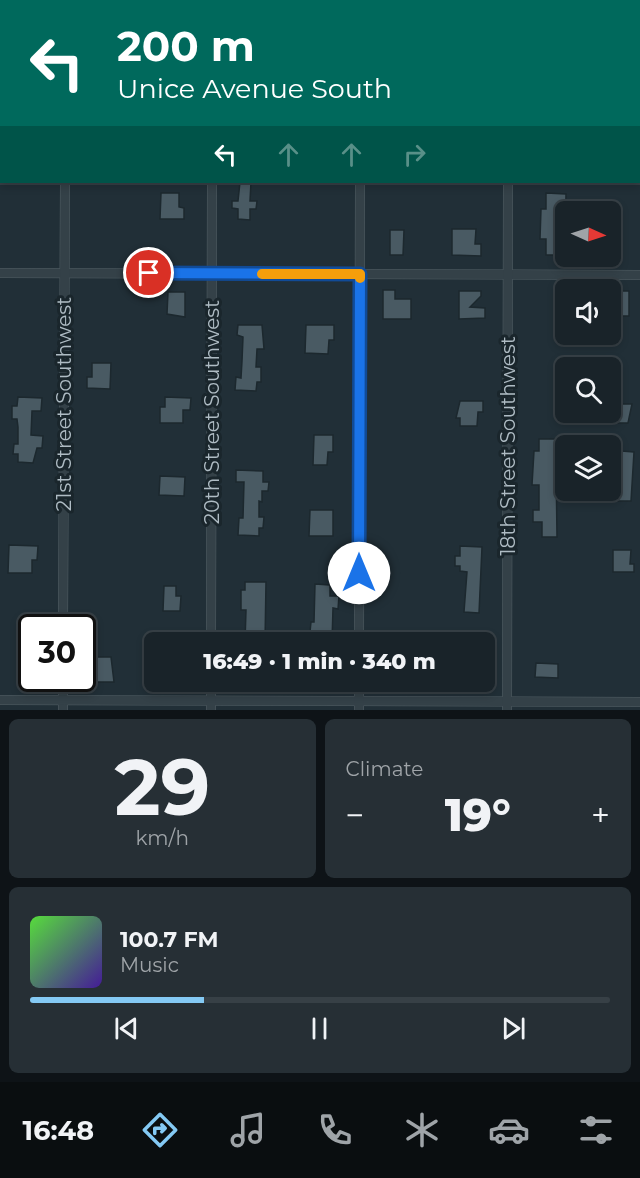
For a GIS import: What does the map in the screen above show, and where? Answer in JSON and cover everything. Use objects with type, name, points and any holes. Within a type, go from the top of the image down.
[{"type":"street","name":"21st Street Southwest","points":[[63,614],[65,183]]},
{"type":"street","name":"20th Street Southwest","points":[[211,632],[212,183]]},
{"type":"street","points":[[359,632],[360,183]]},
{"type":"street","name":"18th Street Southwest","points":[[507,706],[508,183]]},
{"type":"street","points":[[0,273],[640,275]]},
{"type":"street","points":[[0,700],[63,705],[507,706],[640,702]]},
{"type":"building","points":[[240,183],[251,183],[250,201],[257,201],[256,209],[250,209],[250,220],[238,219],[238,209],[232,208],[232,201],[238,201]]},
{"type":"building","points":[[161,193],[179,193],[179,207],[184,208],[184,219],[160,219]]},
{"type":"building","points":[[546,193],[566,194],[566,201],[555,201],[555,255],[546,255],[546,239],[540,239],[541,209],[546,209]]},
{"type":"building","points":[[452,229],[476,229],[475,244],[481,244],[481,256],[452,255]]},
{"type":"building","points":[[390,230],[404,230],[403,255],[390,255]]},
{"type":"building","points":[[383,290],[395,290],[395,299],[411,299],[411,319],[383,319]]},
{"type":"building","points":[[459,291],[481,291],[481,296],[470,307],[485,308],[485,318],[459,319]]},
{"type":"building","points":[[621,291],[629,291],[629,316],[621,316]]},
{"type":"building","points":[[168,292],[185,292],[185,317],[167,314]]},
{"type":"building","points":[[238,325],[262,325],[264,349],[257,349],[256,367],[261,367],[261,382],[257,382],[256,391],[235,390],[236,377],[241,378],[242,361],[243,337],[237,335]]},
{"type":"building","points":[[306,325],[334,325],[334,340],[329,340],[328,354],[305,353]]},
{"type":"building","points":[[92,363],[111,363],[110,389],[87,388],[87,377],[92,377]]},
{"type":"building","points":[[18,397],[42,398],[41,411],[32,411],[31,435],[43,436],[42,448],[37,448],[33,463],[18,462],[18,454],[13,454],[14,444],[18,444],[18,427],[17,419],[12,419],[12,406],[17,406]]},
{"type":"building","points":[[165,397],[191,398],[190,410],[183,410],[183,423],[160,423],[160,407],[165,407]]},
{"type":"building","points":[[460,401],[483,401],[483,412],[478,412],[477,426],[460,426],[460,418],[456,418]]},
{"type":"building","points":[[621,404],[632,404],[628,423],[621,423]]},
{"type":"building","points":[[314,435],[333,435],[333,452],[328,452],[327,465],[313,465]]},
{"type":"building","points":[[539,439],[555,439],[557,537],[542,537],[542,522],[533,522],[533,510],[539,510],[539,485],[532,485],[534,451],[539,451]]},
{"type":"building","points":[[621,445],[622,451],[634,452],[631,501],[621,501]]},
{"type":"building","points":[[236,470],[263,471],[263,482],[269,482],[268,491],[262,491],[262,502],[259,501],[259,517],[264,517],[263,528],[259,528],[259,536],[238,535],[239,518],[243,518],[244,482],[236,482]]},
{"type":"building","points":[[160,476],[185,477],[184,496],[159,495]]},
{"type":"building","points":[[310,510],[333,510],[333,536],[309,536]]},
{"type":"building","points":[[9,545],[38,546],[37,560],[32,560],[32,573],[8,573]]},
{"type":"building","points":[[460,546],[482,547],[479,613],[464,612],[467,572],[460,571],[460,566],[455,566],[455,556],[460,556]]},
{"type":"building","points":[[613,550],[631,550],[630,564],[634,564],[634,572],[613,572]]},
{"type":"building","points":[[245,582],[266,582],[265,632],[245,632],[246,610],[241,610],[241,590],[245,590]]},
{"type":"building","points":[[315,584],[330,585],[330,596],[339,596],[338,609],[333,608],[332,632],[310,632],[311,622],[314,622]]},
{"type":"building","points":[[164,586],[176,586],[176,596],[181,596],[180,611],[163,611]]},
{"type":"building","points":[[96,657],[111,657],[114,682],[96,682]]},
{"type":"building","points":[[536,663],[558,664],[558,678],[535,677]]},
{"type":"slow traffic","points":[[262,274],[360,274],[360,278]]},
{"type":"route","points":[[149,273],[360,274],[359,573]]}]
